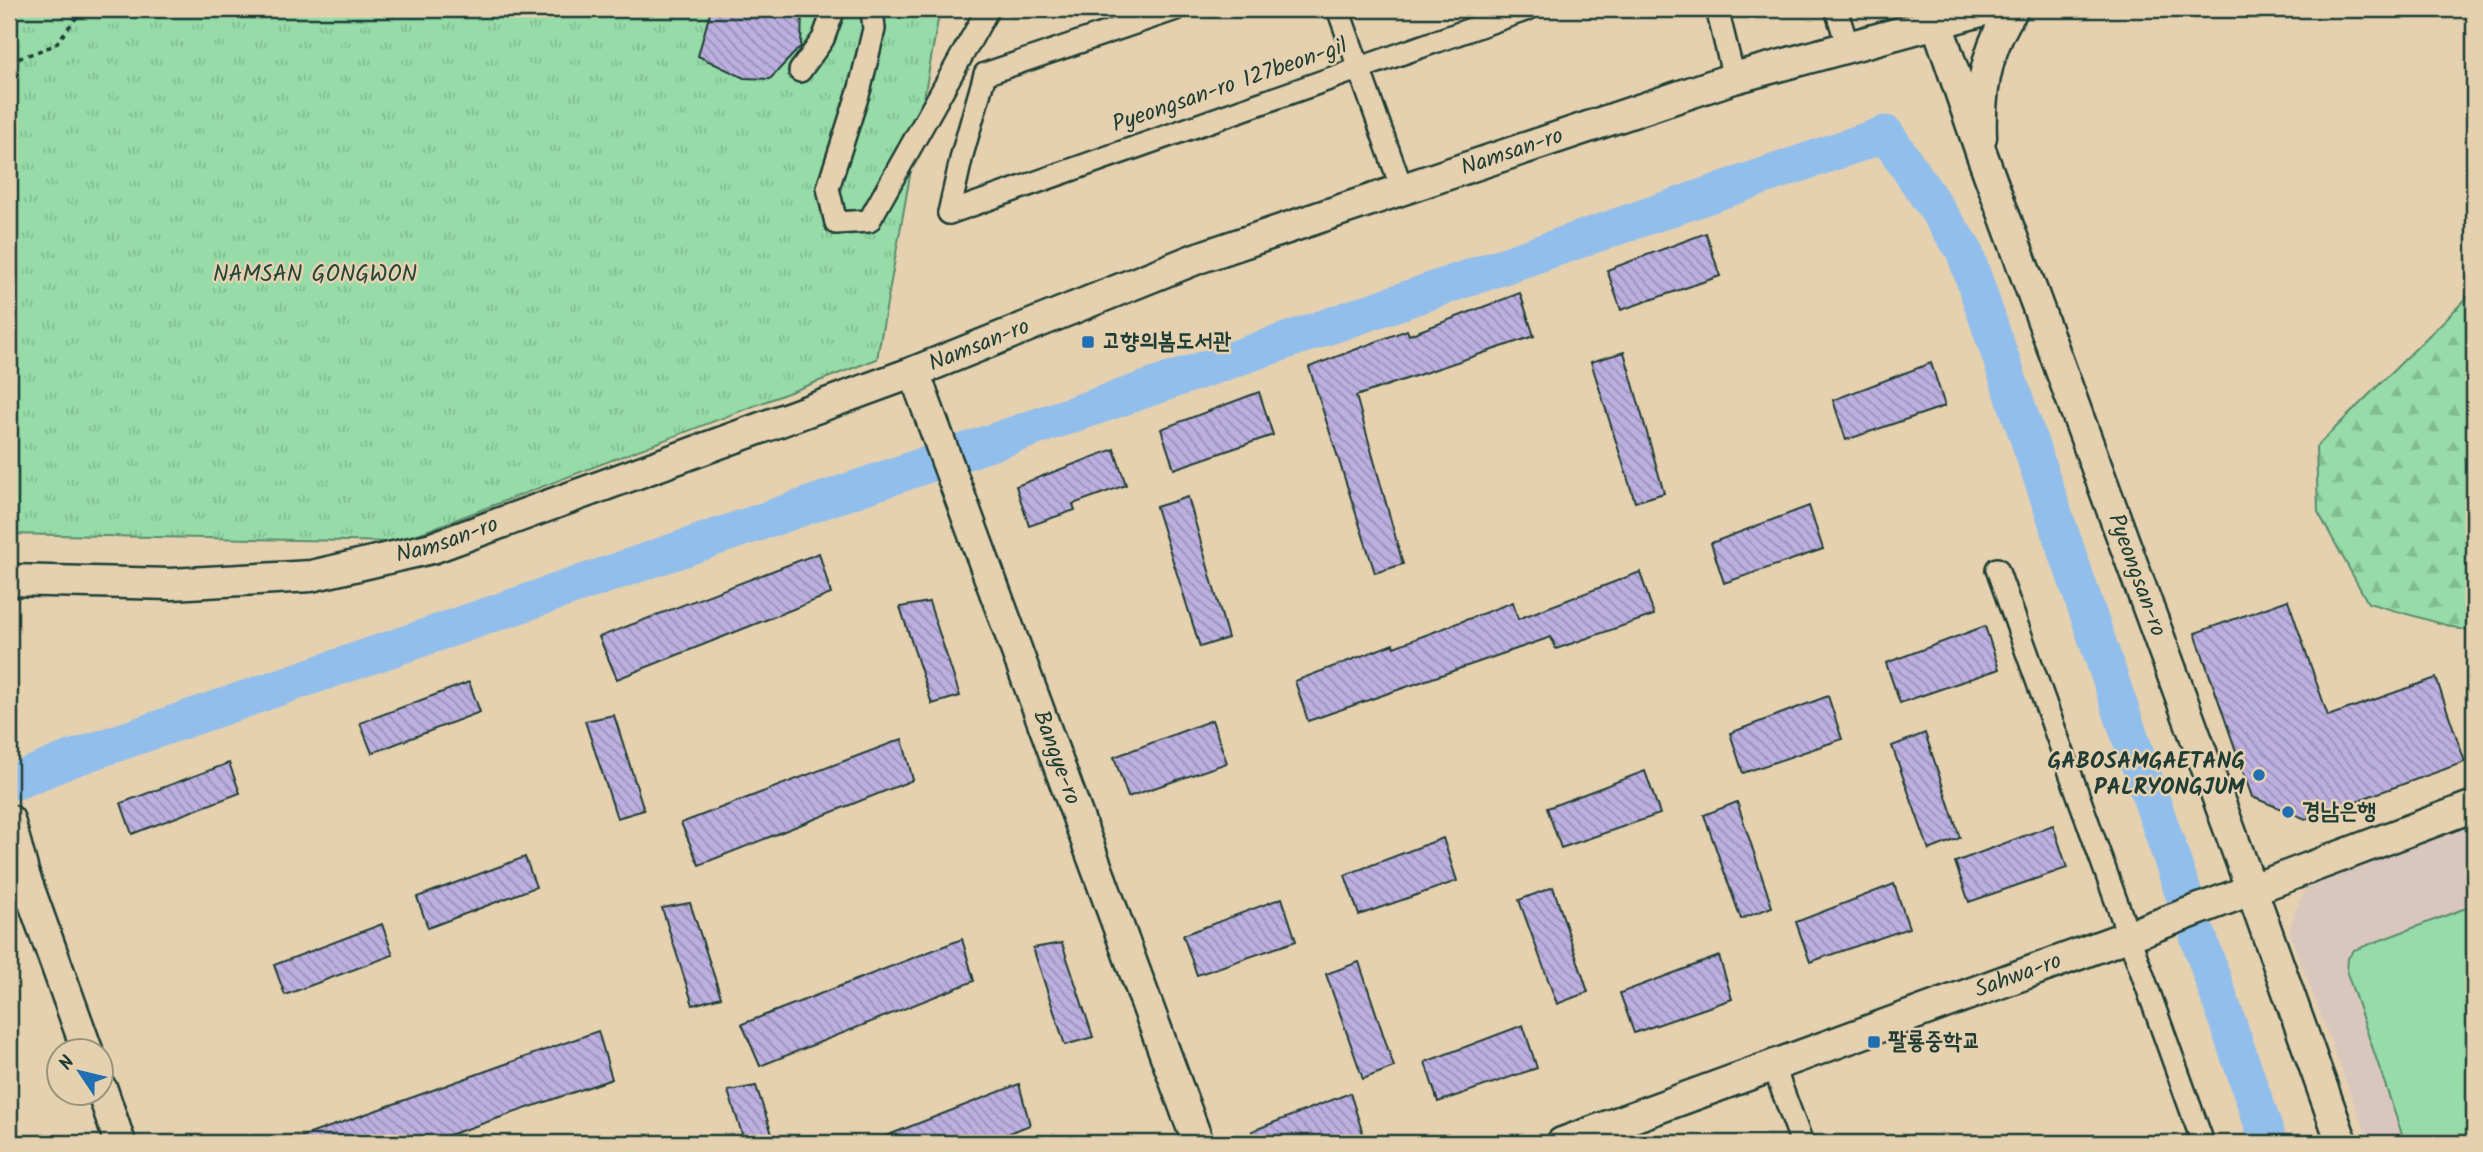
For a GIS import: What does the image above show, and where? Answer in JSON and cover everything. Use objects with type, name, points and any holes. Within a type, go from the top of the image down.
[{"type":"main road","name":"Namsan-ro","points":[[9,580],[171,584],[310,576],[432,548],[914,372],[1198,258],[1734,78],[1848,47],[1940,14],[1988,9]]},
{"type":"main road","points":[[1982,155],[1980,119],[1992,47],[2002,24],[2013,9]]},
{"type":"main road","name":"Pyeongsan-ro","points":[[1940,14],[1982,155],[2342,1143]]},
{"type":"main road","name":"Bangye-ro","points":[[914,372],[1198,1143]]},
{"type":"main road","name":"Sahwa-ro","points":[[1562,1143],[2474,806]]},
{"type":"main road","points":[[9,820],[17,877],[81,1036]]},
{"type":"main road","points":[[107,1106],[120,1143]]},
{"type":"street","points":[[800,71],[823,38],[834,9]]},
{"type":"street","points":[[872,9],[874,29],[860,88],[828,188],[836,223],[869,220],[988,9]]},
{"type":"street","name":"Pyeongsan-ro 127beon-gil","points":[[1176,9],[985,74],[948,213],[1528,9]]},
{"type":"street","points":[[1338,9],[1402,190]]},
{"type":"street","points":[[1717,9],[1734,78]]},
{"type":"street","points":[[1836,9],[1848,47]]},
{"type":"street","points":[[1997,569],[2203,1143]]},
{"type":"street","points":[[1773,1065],[1802,1143]]},
{"type":"path","points":[[9,62],[55,45],[83,9]]},
{"type":"shaded area","points":[[2474,820],[2474,1143],[2369,1143],[2289,931],[2297,906],[2306,889]]},
{"type":"green space","name":"NAMSAN GONGWON","points":[[9,9],[932,9],[938,20],[877,359],[397,542],[9,534]]},
{"type":"green space","points":[[2474,291],[2474,633],[2368,603],[2318,512],[2316,447]]},
{"type":"green space","points":[[2474,905],[2474,1143],[2405,1143],[2347,973],[2348,958],[2354,950]]},
{"type":"building","points":[[711,9],[802,9],[801,46],[770,79],[744,78],[698,56]]},
{"type":"building","points":[[1706,233],[1720,276],[1621,310],[1607,270]]},
{"type":"building","points":[[1520,293],[1534,336],[1356,396],[1403,564],[1375,573],[1309,367],[1407,330],[1409,335]]},
{"type":"building","points":[[1624,352],[1664,493],[1635,502],[1591,362]]},
{"type":"building","points":[[1931,363],[1945,406],[1846,440],[1833,400]]},
{"type":"building","points":[[1259,392],[1273,435],[1174,469],[1161,429]]},
{"type":"building","points":[[1114,449],[1126,485],[1073,504],[1075,510],[1029,526],[1016,486]]},
{"type":"building","points":[[1188,497],[1228,638],[1200,647],[1156,507]]},
{"type":"building","points":[[1809,506],[1823,549],[1724,583],[1711,543]]},
{"type":"building","points":[[819,553],[831,594],[617,679],[599,637]]},
{"type":"building","points":[[1640,572],[1654,615],[1556,649],[1551,637],[1308,721],[1295,681],[1513,602],[1518,619]]},
{"type":"building","points":[[2288,600],[2328,716],[2436,678],[2465,762],[2306,819],[2252,797],[2195,633]]},
{"type":"building","points":[[929,602],[960,696],[932,704],[900,607]]},
{"type":"building","points":[[1985,626],[1999,669],[1900,703],[1886,663]]},
{"type":"building","points":[[469,682],[480,712],[372,753],[360,723]]},
{"type":"building","points":[[1828,696],[1842,739],[1743,773],[1730,733]]},
{"type":"building","points":[[614,715],[644,810],[617,818],[585,721]]},
{"type":"building","points":[[1212,720],[1227,763],[1128,797],[1114,757]]},
{"type":"building","points":[[1925,733],[1960,838],[1929,850],[1892,746]]},
{"type":"building","points":[[902,739],[913,780],[699,865],[681,823]]},
{"type":"building","points":[[229,763],[240,793],[132,834],[121,803]]},
{"type":"building","points":[[1645,771],[1660,814],[1561,848],[1547,808]]},
{"type":"building","points":[[1737,802],[1772,907],[1741,919],[1704,815]]},
{"type":"building","points":[[2053,825],[2067,868],[1969,902],[1955,862]]},
{"type":"building","points":[[1443,838],[1457,881],[1359,915],[1345,875]]},
{"type":"building","points":[[525,857],[536,887],[428,928],[417,897]]},
{"type":"building","points":[[1894,884],[1909,928],[1810,962],[1796,922]]},
{"type":"building","points":[[1553,887],[1588,992],[1557,1004],[1519,900]]},
{"type":"building","points":[[1282,898],[1296,941],[1197,975],[1183,935]]},
{"type":"building","points":[[690,903],[721,997],[693,1005],[662,908]]},
{"type":"building","points":[[382,924],[393,955],[285,995],[274,965]]},
{"type":"building","points":[[962,939],[974,981],[760,1066],[742,1024]]},
{"type":"building","points":[[1062,943],[1093,1037],[1065,1045],[1033,948]]},
{"type":"building","points":[[1719,956],[1732,999],[1634,1033],[1620,993]]},
{"type":"building","points":[[1359,962],[1394,1067],[1363,1079],[1326,974]]},
{"type":"building","points":[[1523,1025],[1537,1068],[1438,1102],[1425,1062]]},
{"type":"building","points":[[598,1031],[612,1079],[426,1143],[290,1141]]},
{"type":"building","points":[[1019,1084],[1030,1125],[984,1143],[868,1143]]},
{"type":"building","points":[[756,1086],[775,1143],[745,1143],[728,1091]]},
{"type":"building","points":[[1350,1093],[1364,1137],[1346,1143],[1256,1143],[1252,1131]]},
{"type":"waterway","points":[[961,453],[1886,134],[1964,250],[2186,901]]},
{"type":"waterway","points":[[16,781],[68,760],[926,465]]},
{"type":"waterway","points":[[2198,936],[2269,1143]]},
{"type":"place","name":"고향의봄도서관","points":[[1088,342]]},
{"type":"place","name":"GABOSAMGAETANG PALRYONGJUM","points":[[2259,775]]},
{"type":"place","name":"경남은행","points":[[2288,812]]},
{"type":"place","name":"팔룡중학교","points":[[1874,1042]]}]
